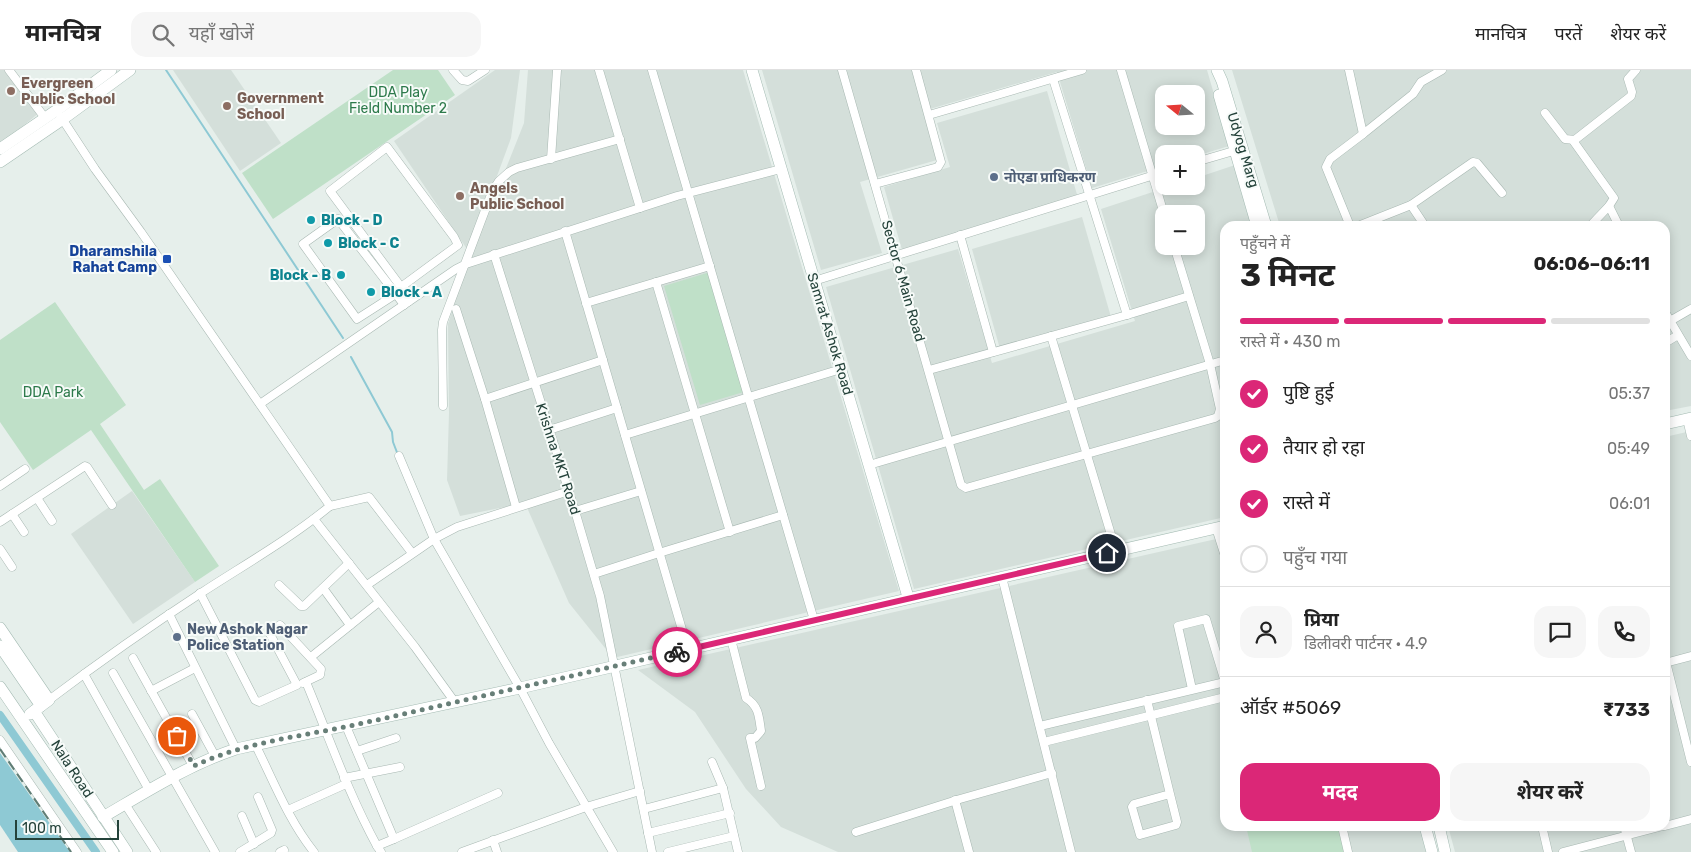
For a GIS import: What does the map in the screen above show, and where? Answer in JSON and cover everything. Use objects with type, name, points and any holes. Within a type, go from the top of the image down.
[{"type":"street","points":[[9,70],[45,118]]},
{"type":"street","points":[[0,162],[60,115],[111,70]]},
{"type":"street","points":[[0,149],[45,118],[60,115],[130,70]]},
{"type":"street","points":[[453,70],[462,80],[468,81],[485,70]]},
{"type":"street","points":[[551,159],[557,70]]},
{"type":"street","points":[[599,70],[640,208]]},
{"type":"street","points":[[652,70],[814,620]]},
{"type":"street","name":"Samrat Ashok Road","points":[[752,70],[908,598]]},
{"type":"street","name":"Sector 6 Main Road","points":[[842,70],[962,485],[968,489],[1087,454]]},
{"type":"street","points":[[875,184],[938,167],[942,160],[916,70]]},
{"type":"street","points":[[929,115],[1082,70]]},
{"type":"street","points":[[1121,70],[1161,205]]},
{"type":"street","points":[[1348,70],[1363,134]]},
{"type":"street","points":[[1348,221],[1326,167],[1330,160],[1414,93],[1421,82],[1442,70]]},
{"type":"street","points":[[1575,140],[1631,96],[1632,92],[1628,80],[1636,70]]},
{"type":"street","name":"Udyog Marg","points":[[1217,72],[1222,81],[1256,221]]},
{"type":"street","points":[[1054,79],[1127,315]]},
{"type":"street","points":[[1545,113],[1566,138],[1575,140]]},
{"type":"street","points":[[60,115],[95,169],[141,232],[330,506]]},
{"type":"street","points":[[443,406],[442,326],[487,204],[499,181],[517,168],[620,140]]},
{"type":"street","points":[[1575,140],[1575,143],[1614,198],[1595,221]]},
{"type":"street","points":[[398,290],[338,219],[303,244],[357,320],[398,290],[458,245],[387,147],[330,191],[398,290],[406,303]]},
{"type":"street","points":[[1205,159],[1238,149]]},
{"type":"street","name":"Udyog Marg","points":[[1238,149],[1264,221]]},
{"type":"street","points":[[1371,221],[1411,205],[1475,162],[1502,193]]},
{"type":"street","points":[[260,404],[466,264],[688,193],[782,169]]},
{"type":"street","points":[[814,280],[1153,176]]},
{"type":"street","points":[[1411,205],[1422,221]]},
{"type":"street","points":[[1609,206],[1616,221]]},
{"type":"street","points":[[565,231],[688,650]]},
{"type":"street","points":[[960,236],[993,352]]},
{"type":"street","name":"Krishna MKT Road","points":[[494,254],[576,511],[600,596],[652,852]]},
{"type":"street","points":[[1087,454],[1218,416],[1220,409],[1210,364],[1177,255]]},
{"type":"street","points":[[586,303],[710,266]]},
{"type":"street","points":[[656,282],[730,532]]},
{"type":"street","points":[[928,370],[1189,296]]},
{"type":"street","points":[[456,309],[485,399],[516,507]]},
{"type":"street","points":[[1691,309],[1670,321],[1691,356]]},
{"type":"street","points":[[1670,340],[1678,335]]},
{"type":"street","points":[[1051,336],[1116,551]]},
{"type":"street","points":[[485,399],[603,360]]},
{"type":"street","points":[[869,465],[1220,361]]},
{"type":"street","points":[[625,435],[841,369]]},
{"type":"street","points":[[549,430],[617,408]]},
{"type":"street","points":[[1670,423],[1689,419],[1691,436]]},
{"type":"street","points":[[400,456],[434,539],[613,852]]},
{"type":"street","points":[[0,522],[85,466],[112,505]]},
{"type":"street","points":[[0,486],[25,469]]},
{"type":"street","points":[[367,585],[412,553],[457,527],[569,491]]},
{"type":"street","points":[[576,511],[641,491]]},
{"type":"street","points":[[23,719],[147,628],[314,519],[330,506],[365,497],[371,498],[412,553]]},
{"type":"street","points":[[37,498],[52,521]]},
{"type":"street","points":[[12,514],[24,532]]},
{"type":"street","points":[[594,574],[659,552],[783,515]]},
{"type":"street","points":[[314,519],[415,647],[454,701]]},
{"type":"street","points":[[102,817],[172,777],[215,756],[236,749],[327,731],[454,701],[520,688],[1220,527]]},
{"type":"street","points":[[0,549],[12,567]]},
{"type":"street","points":[[280,585],[303,606],[349,563]]},
{"type":"street","points":[[1002,577],[1071,852]]},
{"type":"street","points":[[323,588],[350,625]]},
{"type":"street","points":[[200,593],[255,700],[261,702],[317,677],[321,672],[321,669],[280,625]]},
{"type":"street","points":[[311,658],[379,602]]},
{"type":"street","points":[[169,614],[236,749]]},
{"type":"street","points":[[1192,690],[1178,626],[1206,619],[1220,665]]},
{"type":"street","points":[[0,628],[41,706]]},
{"type":"street","points":[[270,634],[297,685]]},
{"type":"street","points":[[731,640],[746,698],[753,702],[759,714],[761,731],[755,738],[750,738],[761,786]]},
{"type":"street","points":[[0,646],[41,706]]},
{"type":"street","points":[[1670,660],[1691,656]]},
{"type":"street","points":[[133,658],[194,766]]},
{"type":"street","points":[[152,691],[195,668]]},
{"type":"street","points":[[113,673],[215,852]]},
{"type":"street","points":[[84,674],[149,790]]},
{"type":"street","points":[[1670,680],[1691,762]]},
{"type":"street","points":[[306,682],[327,731],[345,781],[361,817],[379,849],[394,839],[498,792]]},
{"type":"street","points":[[1040,726],[1220,683]]},
{"type":"street","name":"Nala Road","points":[[0,687],[113,852]]},
{"type":"street","points":[[1044,742],[1220,698]]},
{"type":"street","points":[[1147,700],[1177,822],[1176,825],[1140,835],[1132,807],[1134,804],[1170,794]]},
{"type":"street","name":"Nala Road","points":[[41,706],[102,817],[126,852]]},
{"type":"street","points":[[192,714],[215,756]]},
{"type":"street","points":[[346,726],[394,839]]},
{"type":"street","points":[[357,752],[396,738]]},
{"type":"street","points":[[0,740],[77,852]]},
{"type":"street","points":[[256,746],[301,836],[314,852]]},
{"type":"street","points":[[712,762],[724,788],[738,852]]},
{"type":"street","points":[[288,810],[345,781],[366,773],[400,766]]},
{"type":"street","points":[[856,832],[955,800],[1052,773]]},
{"type":"street","points":[[644,809],[724,788]]},
{"type":"street","points":[[462,852],[586,807],[640,791]]},
{"type":"street","points":[[240,852],[271,833],[272,830],[258,798]]},
{"type":"street","points":[[955,800],[969,852]]},
{"type":"street","points":[[125,804],[156,852]]},
{"type":"street","points":[[648,833],[730,813]]},
{"type":"street","points":[[242,816],[254,844]]},
{"type":"street","points":[[1670,824],[1691,819]]},
{"type":"street","points":[[1343,831],[1348,852]]},
{"type":"street","points":[[1426,831],[1432,852]]},
{"type":"street","points":[[1440,831],[1445,852]]},
{"type":"street","points":[[1543,831],[1548,852]]},
{"type":"street","points":[[1626,831],[1631,852]]},
{"type":"street","points":[[1563,852],[1646,831]]},
{"type":"street","points":[[668,852],[734,836]]},
{"type":"street","points":[[493,840],[497,852]]},
{"type":"shaded area","name":"Evergreen Public School","points":[[0,70],[5,70],[40,112],[0,145]]},
{"type":"shaded area","name":"Government School","points":[[173,70],[231,70],[281,143],[240,171]]},
{"type":"shaded area","name":"Angels Public School","points":[[495,70],[520,70],[511,138],[469,252],[394,141]]},
{"type":"shaded area","points":[[528,70],[743,70],[899,591],[613,658],[569,603],[525,503],[460,516],[447,480],[449,413],[448,324],[462,279],[524,123]]},
{"type":"shaded area","points":[[762,70],[1207,70],[1229,146],[1205,153],[1205,145],[1155,145],[1155,169],[1092,188],[1057,72],[923,111],[937,160],[860,182],[882,253],[821,270]]},
{"type":"shaded area","points":[[1232,70],[1691,70],[1691,406],[1670,410],[1670,221],[1278,221]]},
{"type":"shaded area","name":"नोएडा प्राधिकरण","points":[[1047,91],[1078,198],[902,250],[884,187],[950,167],[937,123]]},
{"type":"shaded area","points":[[1235,165],[1252,221],[1220,221],[1220,518],[914,589],[826,287],[958,249],[992,363],[1135,321],[1101,209],[1155,191],[1155,195],[1205,195],[1205,175]]},
{"type":"shaded area","points":[[1082,217],[1111,317],[1000,349],[972,249]]},
{"type":"shaded area","points":[[1691,431],[1691,852],[1455,852],[1449,831],[1670,831],[1670,436]]},
{"type":"shaded area","points":[[132,491],[195,582],[133,624],[71,534]]},
{"type":"shaded area","points":[[1220,538],[1220,831],[1422,831],[1428,852],[838,852],[781,827],[746,789],[695,712],[638,670]]},
{"type":"green space","name":"DDA Play Field Number 2","points":[[393,70],[438,70],[455,95],[273,219],[242,173]]},
{"type":"green space","points":[[710,272],[747,391],[700,405],[664,286]]},
{"type":"green space","name":"DDA Park","points":[[55,302],[126,405],[100,424],[144,490],[160,479],[219,566],[195,582],[91,430],[33,470],[0,422],[0,340]]},
{"type":"green space","points":[[1247,831],[1341,831],[1347,852],[1252,852]]},
{"type":"water","points":[[0,753],[70,852],[18,852],[0,825]]},
{"type":"waterway","points":[[166,70],[343,338]]},
{"type":"waterway","points":[[351,357],[392,432],[393,442],[398,455]]},
{"type":"waterway","points":[[0,715],[96,852]]},
{"type":"railway","points":[[0,749],[71,852]]},
{"type":"way so far","points":[[177,736],[194,766],[236,749],[677,652]]},
{"type":"place","name":"Evergreen Public School","points":[[11,91]]},
{"type":"place","name":"Government School","points":[[227,106]]},
{"type":"place","name":"नोएडा प्राधिकरण","points":[[994,177]]},
{"type":"place","name":"Angels Public School","points":[[460,196]]},
{"type":"place","name":"Block - D","points":[[311,220]]},
{"type":"place","name":"Block - C","points":[[328,243]]},
{"type":"place","name":"Dharamshila Rahat Camp","points":[[167,259]]},
{"type":"place","name":"Block - B","points":[[341,275]]},
{"type":"place","name":"Block - A","points":[[371,292]]},
{"type":"place","name":"New Ashok Nagar Police Station","points":[[177,637]]},
{"type":"route","points":[[677,652],[1107,553]]}]
